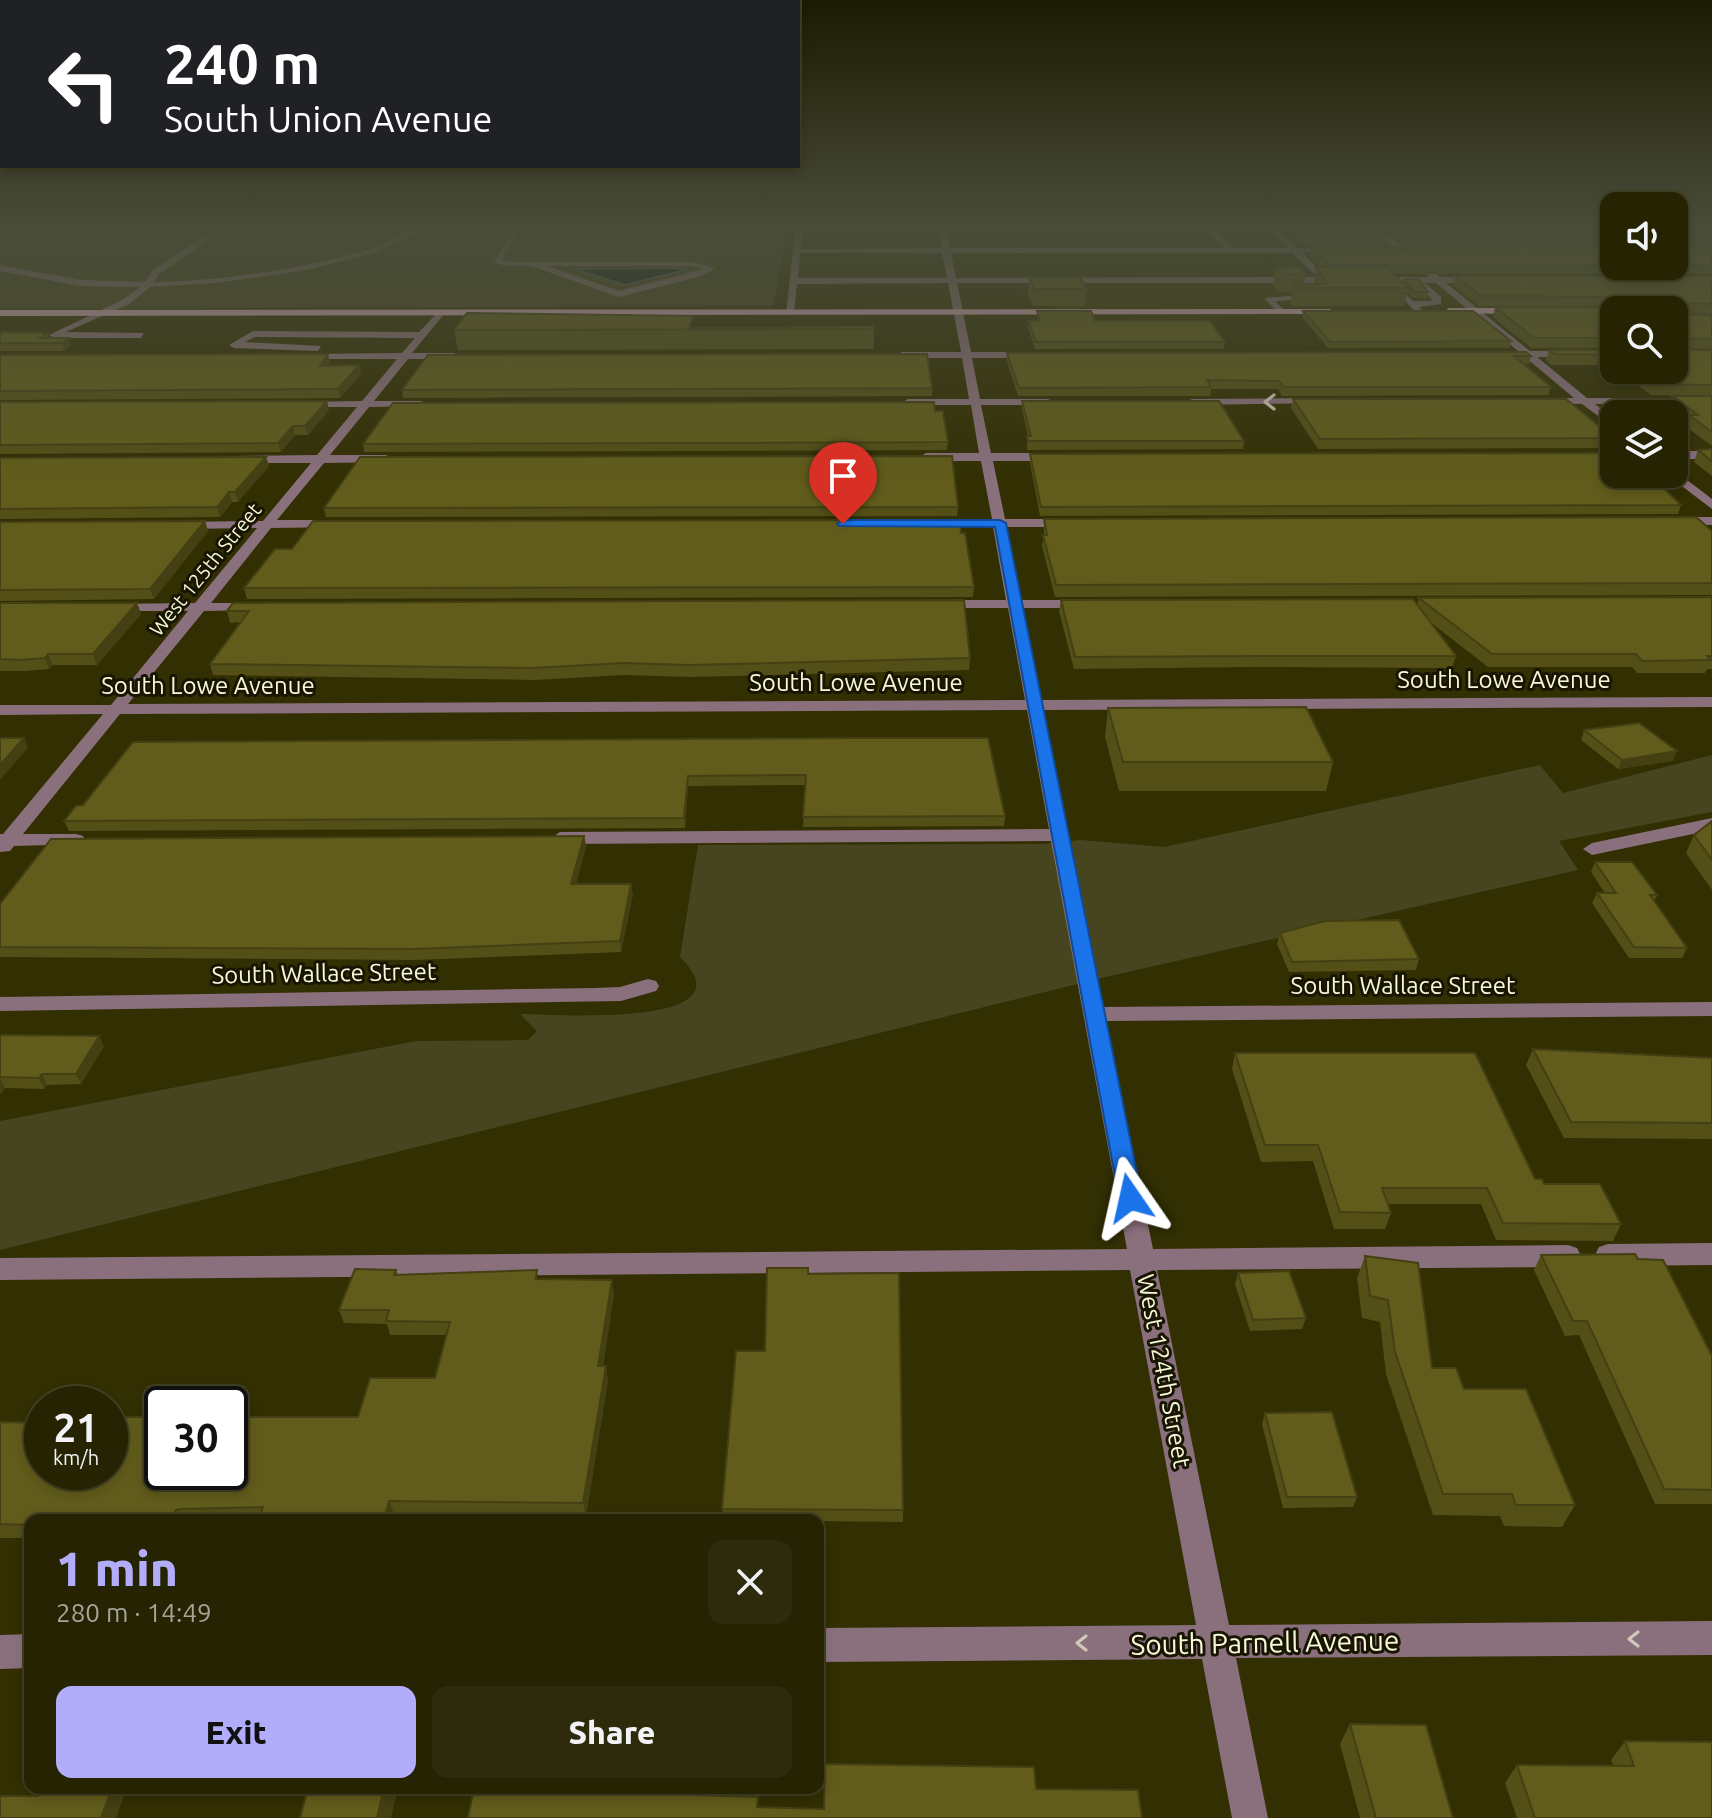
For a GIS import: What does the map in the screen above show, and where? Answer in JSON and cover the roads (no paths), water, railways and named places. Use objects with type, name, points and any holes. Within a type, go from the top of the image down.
[{"type":"main road","points":[[0,322],[1341,311]]},
{"type":"main road","points":[[1412,313],[1476,311],[1526,315],[1486,320],[1437,320]]},
{"type":"main road","points":[[0,313],[437,317],[612,312],[789,312],[1331,320]]},
{"type":"street","points":[[54,335],[76,322],[108,310]]},
{"type":"street","name":"West 124th Street","points":[[959,310],[1250,1818]]},
{"type":"street","points":[[1409,310],[1412,313],[1420,310]]},
{"type":"street","points":[[1476,311],[1600,413]]},
{"type":"street","name":"West 125th Street","points":[[3,844],[437,317]]},
{"type":"street","points":[[422,335],[253,334],[234,345],[240,348],[462,356]]},
{"type":"street","points":[[40,335],[141,335]]},
{"type":"street","points":[[223,356],[408,352]]},
{"type":"street","points":[[1490,354],[1600,354]]},
{"type":"street","points":[[883,355],[1043,355]]},
{"type":"street","points":[[1181,402],[1340,401]]},
{"type":"street","points":[[1530,401],[1712,401]]},
{"type":"street","points":[[889,402],[1054,402]]},
{"type":"street","points":[[294,404],[426,404]]},
{"type":"street","points":[[1688,455],[1712,455]]},
{"type":"street","points":[[914,457],[1066,457]]},
{"type":"street","points":[[231,459],[398,459]]},
{"type":"street","points":[[1688,485],[1712,505]]},
{"type":"street","points":[[1655,521],[1712,521]]},
{"type":"street","points":[[923,523],[1083,523]]},
{"type":"street","points":[[158,525],[349,524]]},
{"type":"street","points":[[920,604],[1102,604]]},
{"type":"street","points":[[91,607],[269,607]]},
{"type":"street","name":"South Lowe Avenue","points":[[0,710],[1712,702]]},
{"type":"street","points":[[1592,849],[1712,824]]},
{"type":"street","points":[[534,838],[1060,835]]},
{"type":"street","points":[[3,844],[89,840]]},
{"type":"street","name":"South Wallace Street","points":[[0,1004],[595,995],[621,994],[648,986]]},
{"type":"street","name":"South Wallace Street","points":[[1094,1014],[1712,1009]]},
{"type":"street","points":[[0,1269],[1712,1254]]},
{"type":"street","name":"South Parnell Avenue","points":[[824,1645],[1712,1638]]},
{"type":"street","points":[[0,1652],[24,1651]]}]
